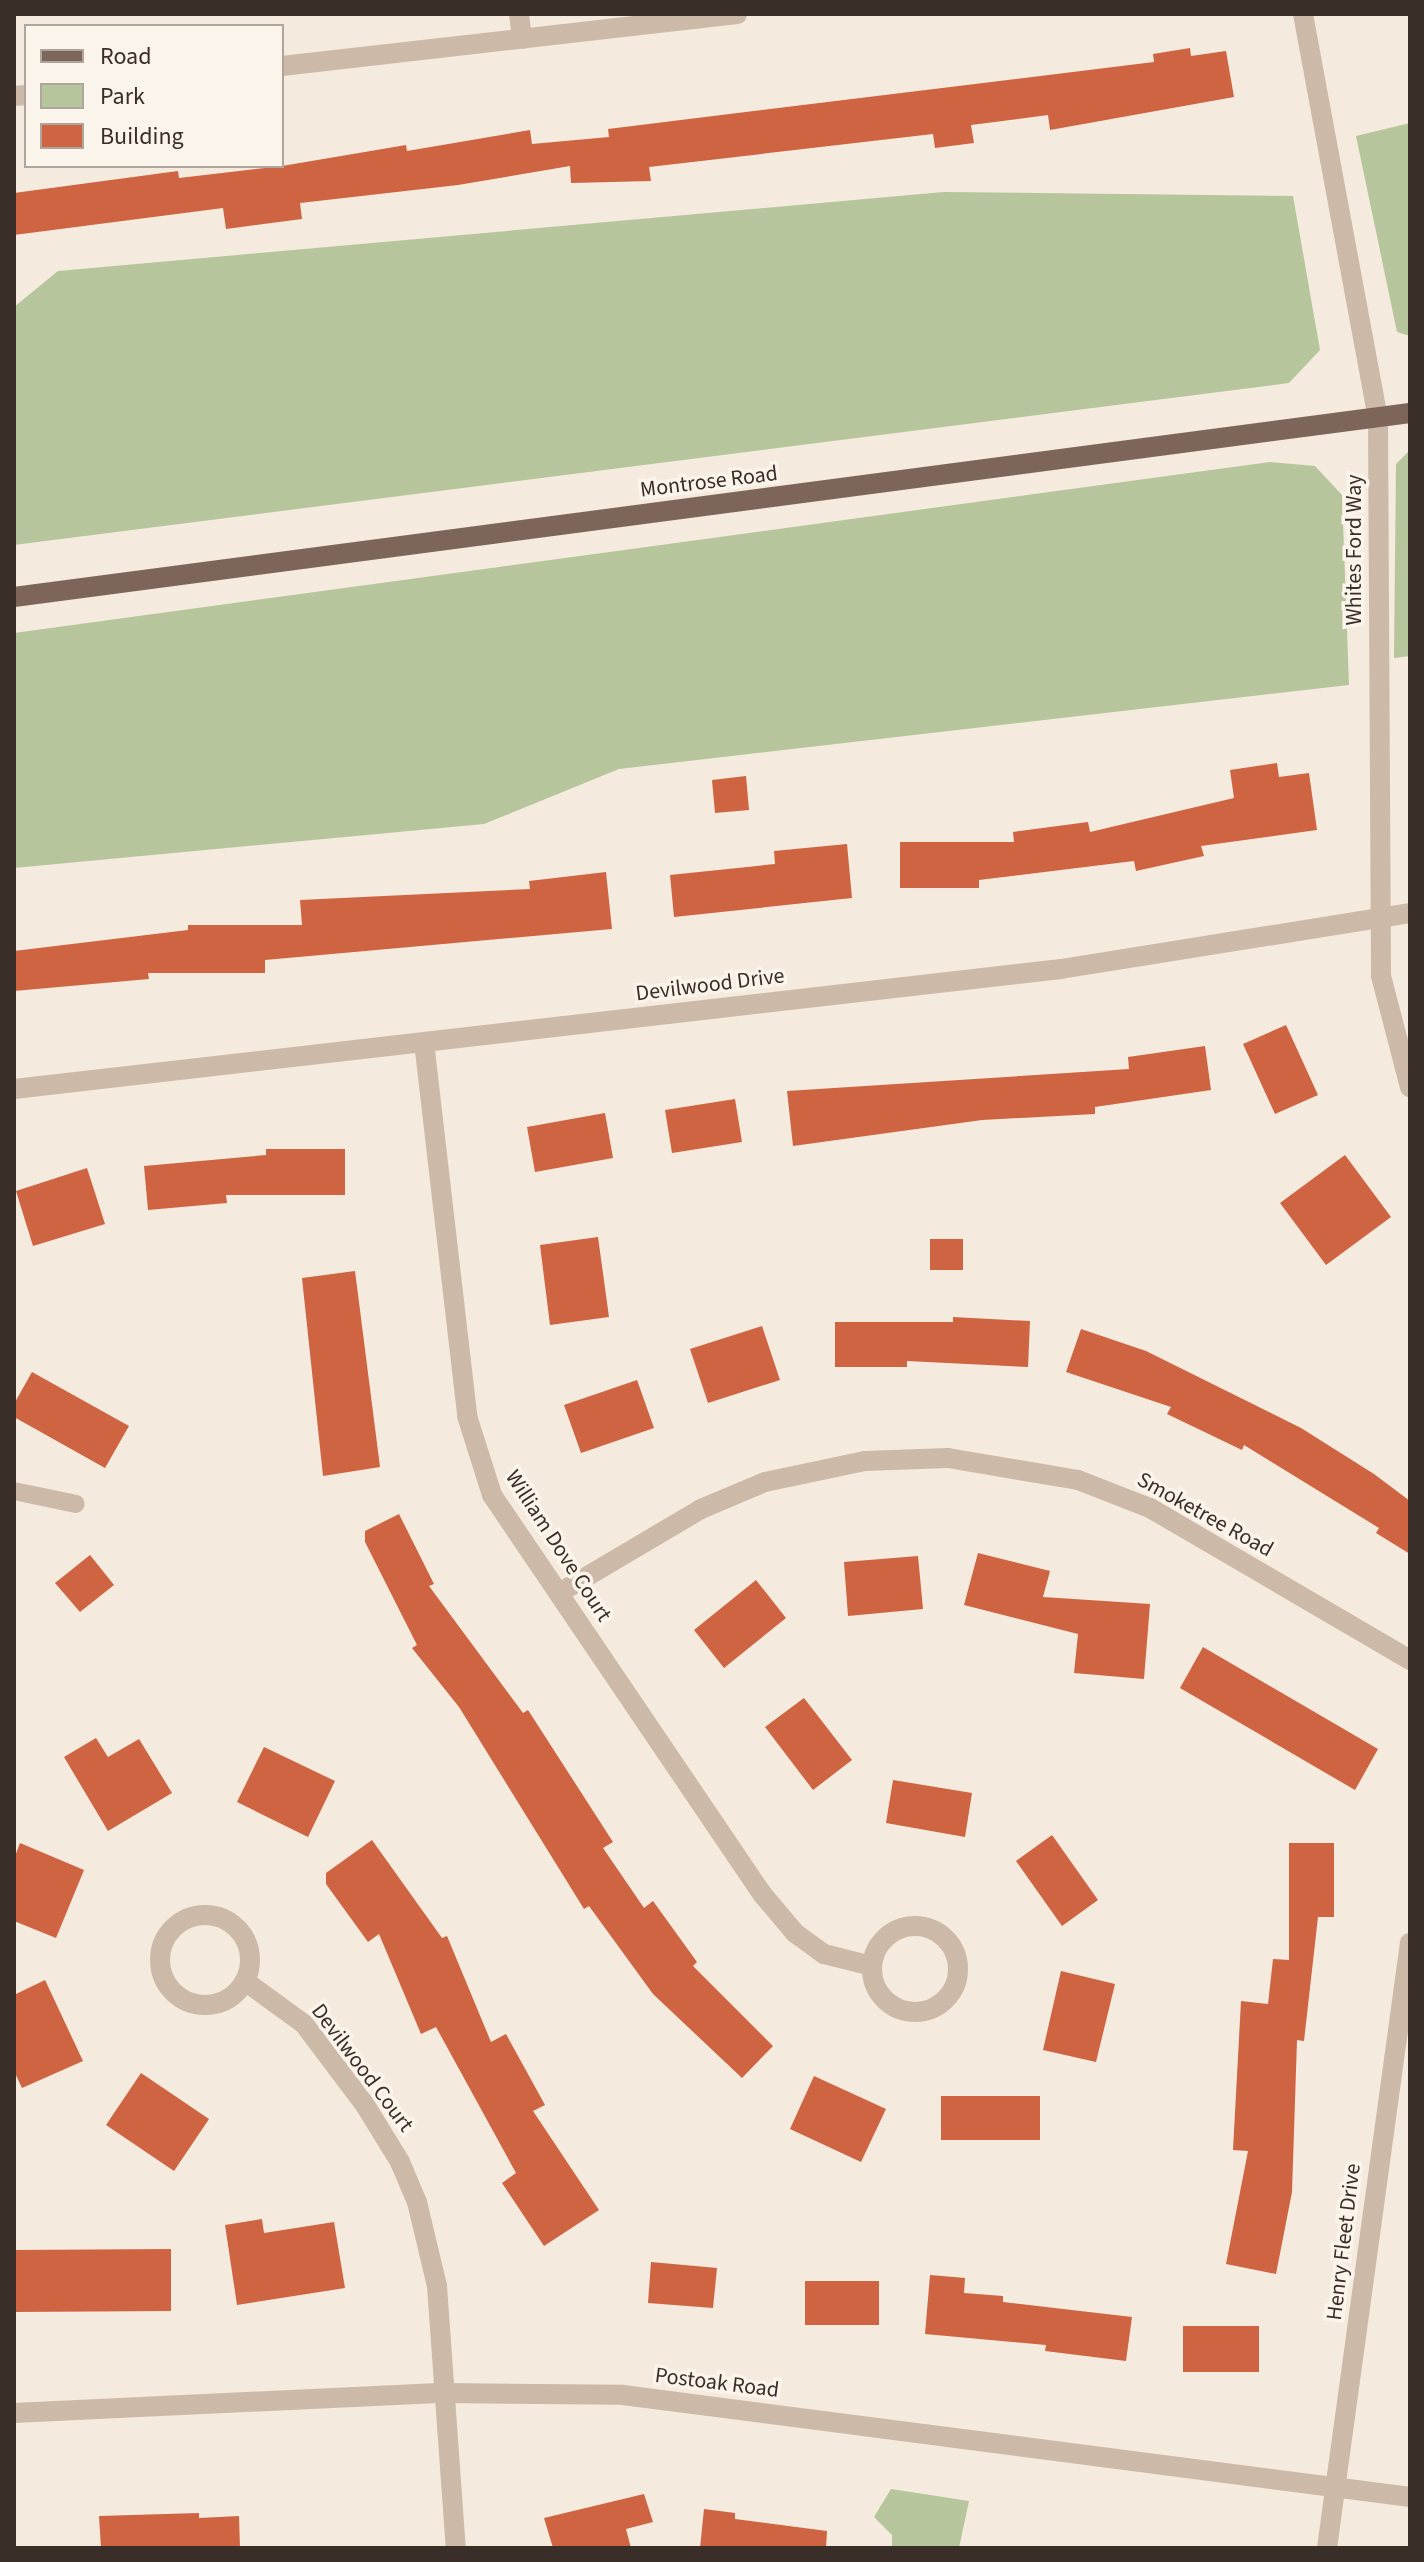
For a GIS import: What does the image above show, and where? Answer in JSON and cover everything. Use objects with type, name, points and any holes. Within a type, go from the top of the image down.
[{"type":"main road","name":"Montrose Road","points":[[14,597],[1410,413]]},
{"type":"street","points":[[519,14],[522,39]]},
{"type":"street","points":[[284,66],[737,14]]},
{"type":"street","name":"Whites Ford Way","points":[[1303,14],[1378,419],[1381,976],[1410,1087]]},
{"type":"street","name":"Devilwood Drive","points":[[14,1089],[1061,969],[1410,913]]},
{"type":"street","name":"William Dove Court","points":[[424,1042],[474,1445],[492,1495],[763,1895],[795,1933],[824,1954],[872,1966]]},
{"type":"street","name":"Smoketree Road","points":[[559,1593],[701,1509],[765,1482],[865,1461],[948,1458],[1012,1464],[1078,1480],[1150,1508],[1410,1660]]},
{"type":"street","points":[[198,1915],[226,1920],[246,1940],[250,1954],[245,1981],[236,1992],[211,2004],[184,1999],[164,1980],[160,1952],[165,1939],[174,1927],[198,1915]]},
{"type":"street","points":[[910,1926],[925,1927],[950,1943],[959,1971],[947,1999],[920,2012],[891,2006],[880,1995],[872,1966],[883,1939],[910,1926]]},
{"type":"street","name":"Henry Fleet Drive","points":[[1327,2548],[1410,1943]]},
{"type":"street","name":"Devilwood Court","points":[[245,1981],[304,2024],[400,2162],[430,2244],[444,2393]]},
{"type":"street","points":[[444,2393],[456,2548]]},
{"type":"street","name":"Postoak Road","points":[[14,2413],[444,2393],[623,2395],[1410,2497]]},
{"type":"lane","points":[[14,1491],[76,1504]]},
{"type":"green space","points":[[1410,123],[1410,336],[1397,332],[1356,136]]},
{"type":"green space","points":[[943,192],[1293,196],[1320,350],[1289,383],[14,545],[14,307],[58,271]]},
{"type":"green space","points":[[1410,450],[1410,656],[1394,658],[1396,464]]},
{"type":"green space","points":[[1270,462],[1315,466],[1342,495],[1349,685],[619,769],[484,824],[14,868],[14,633]]},
{"type":"green space","points":[[891,2489],[969,2501],[959,2548],[892,2548],[892,2535],[874,2517]]},
{"type":"building","points":[[1190,48],[1191,56],[1226,51],[1234,97],[1050,130],[1048,115],[971,125],[974,143],[935,148],[933,134],[649,167],[651,181],[571,183],[570,166],[458,185],[300,203],[302,219],[226,229],[223,208],[14,235],[14,193],[178,171],[179,178],[284,168],[406,145],[407,151],[530,130],[532,144],[609,137],[608,129],[1154,62],[1153,54]]},
{"type":"building","points":[[1277,763],[1279,777],[1309,773],[1317,830],[1201,846],[1204,856],[1136,871],[1134,861],[979,880],[979,888],[900,888],[900,842],[1014,842],[1013,832],[1088,822],[1090,832],[1234,798],[1230,770]]},
{"type":"building","points":[[746,776],[749,810],[715,813],[712,780]]},
{"type":"building","points":[[847,844],[852,898],[674,917],[670,875],[775,864],[774,851]]},
{"type":"building","points":[[606,872],[612,929],[265,960],[265,973],[148,973],[149,979],[14,991],[14,951],[188,930],[188,925],[302,925],[300,900],[530,889],[529,881]]},
{"type":"building","points":[[1286,1025],[1318,1095],[1275,1114],[1243,1044]]},
{"type":"building","points":[[1205,1046],[1211,1090],[1095,1107],[1095,1114],[982,1120],[793,1146],[787,1091],[1129,1069],[1128,1057]]},
{"type":"building","points":[[735,1099],[742,1142],[672,1153],[665,1110]]},
{"type":"building","points":[[605,1113],[613,1158],[535,1172],[527,1127]]},
{"type":"building","points":[[266,1149],[345,1149],[345,1195],[226,1195],[227,1203],[148,1210],[144,1166],[266,1155]]},
{"type":"building","points":[[1345,1155],[1391,1217],[1326,1265],[1280,1203]]},
{"type":"building","points":[[87,1168],[105,1224],[33,1246],[16,1191]]},
{"type":"building","points":[[598,1237],[609,1317],[550,1325],[540,1245]]},
{"type":"building","points":[[930,1239],[963,1239],[963,1270],[930,1270]]},
{"type":"building","points":[[355,1271],[380,1467],[323,1476],[302,1278]]},
{"type":"building","points":[[953,1317],[1030,1321],[1028,1367],[907,1361],[907,1367],[835,1367],[835,1322],[953,1322]]},
{"type":"building","points":[[762,1326],[780,1380],[708,1403],[690,1349]]},
{"type":"building","points":[[1081,1329],[1146,1351],[1301,1428],[1374,1474],[1410,1501],[1410,1554],[1376,1533],[1379,1528],[1244,1445],[1242,1450],[1167,1414],[1171,1407],[1066,1372]]},
{"type":"building","points":[[32,1372],[129,1426],[105,1468],[14,1417],[14,1404]]},
{"type":"building","points":[[637,1380],[654,1428],[581,1453],[564,1405]]},
{"type":"building","points":[[399,1514],[434,1584],[429,1586],[523,1713],[528,1710],[613,1842],[603,1848],[644,1908],[653,1901],[697,1962],[693,1966],[773,2046],[742,2078],[653,1994],[589,1906],[584,1909],[459,1707],[412,1648],[417,1645],[365,1542],[365,1531]]},
{"type":"building","points":[[978,1553],[1050,1571],[1043,1597],[1150,1604],[1144,1679],[1074,1673],[1078,1634],[964,1605]]},
{"type":"building","points":[[90,1555],[114,1585],[80,1612],[55,1583]]},
{"type":"building","points":[[918,1556],[923,1609],[848,1616],[844,1562]]},
{"type":"building","points":[[756,1580],[786,1618],[724,1668],[694,1630]]},
{"type":"building","points":[[1203,1647],[1378,1749],[1355,1790],[1180,1688]]},
{"type":"building","points":[[804,1698],[852,1760],[813,1790],[765,1727]]},
{"type":"building","points":[[96,1738],[108,1757],[139,1739],[172,1793],[108,1831],[64,1757]]},
{"type":"building","points":[[264,1747],[335,1781],[308,1837],[237,1802]]},
{"type":"building","points":[[893,1780],[972,1793],[965,1837],[886,1823]]},
{"type":"building","points":[[1052,1835],[1098,1900],[1062,1926],[1016,1861]]},
{"type":"building","points":[[372,1840],[442,1938],[447,1936],[491,2042],[506,2034],[545,2105],[533,2111],[599,2210],[544,2246],[502,2183],[516,2173],[436,2027],[421,2034],[379,1934],[368,1942],[326,1884],[326,1873]]},
{"type":"building","points":[[20,1843],[84,1870],[56,1938],[14,1921],[14,1859]]},
{"type":"building","points":[[1289,1843],[1334,1843],[1334,1917],[1318,1917],[1304,2041],[1297,2040],[1292,2192],[1276,2274],[1226,2264],[1248,2151],[1233,2150],[1241,2001],[1268,2004],[1273,1959],[1289,1960]]},
{"type":"building","points":[[1061,1971],[1115,1984],[1096,2062],[1043,2050]]},
{"type":"building","points":[[45,1980],[83,2061],[22,2088],[14,2071],[14,1995]]},
{"type":"building","points":[[141,2073],[209,2119],[174,2171],[106,2125]]},
{"type":"building","points":[[814,2076],[886,2109],[861,2162],[790,2129]]},
{"type":"building","points":[[941,2096],[1040,2096],[1040,2140],[941,2140]]},
{"type":"building","points":[[262,2219],[264,2233],[334,2222],[345,2288],[237,2305],[225,2225]]},
{"type":"building","points":[[171,2249],[171,2311],[14,2312],[14,2250]]},
{"type":"building","points":[[651,2262],[717,2268],[713,2308],[648,2303]]},
{"type":"building","points":[[930,2275],[965,2278],[964,2293],[1003,2296],[1003,2302],[1132,2317],[1126,2361],[1045,2351],[1046,2345],[925,2334]]},
{"type":"building","points":[[805,2281],[879,2281],[879,2325],[805,2325]]},
{"type":"building","points":[[1183,2326],[1259,2326],[1259,2372],[1183,2372]]},
{"type":"building","points":[[644,2494],[653,2522],[626,2529],[631,2548],[553,2548],[544,2518]]},
{"type":"building","points":[[704,2509],[735,2513],[735,2519],[827,2531],[826,2548],[700,2548]]},
{"type":"building","points":[[199,2513],[199,2518],[239,2516],[240,2548],[101,2548],[99,2516]]}]
